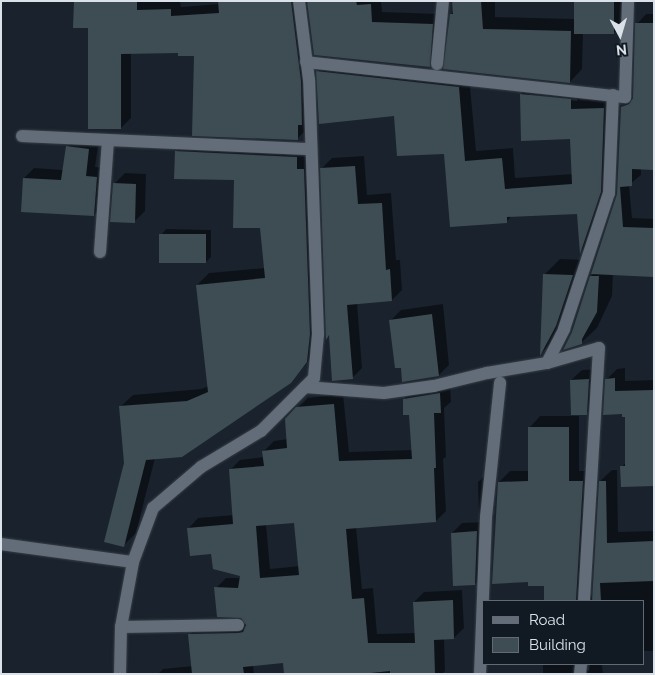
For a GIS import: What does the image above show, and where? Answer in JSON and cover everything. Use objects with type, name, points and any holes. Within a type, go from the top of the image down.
[{"type":"street","points":[[120,674],[121,627],[133,562],[153,508],[201,468],[261,431],[314,378],[318,334],[311,149],[306,62],[299,1]]},
{"type":"street","points":[[437,64],[443,1]]},
{"type":"street","points":[[306,62],[625,97],[628,1]]},
{"type":"street","points":[[547,363],[564,329],[609,193],[613,95]]},
{"type":"street","points":[[22,136],[311,149]]},
{"type":"street","points":[[100,252],[108,140]]},
{"type":"street","points":[[305,387],[384,392],[434,386],[547,363],[599,348],[584,600]]},
{"type":"street","points":[[483,600],[486,517],[500,383]]},
{"type":"street","points":[[1,544],[133,562]]},
{"type":"street","points":[[480,674],[482,622]]},
{"type":"street","points":[[121,627],[238,625]]},
{"type":"building","points":[[74,1],[137,1],[137,10],[171,9],[171,16],[219,13],[218,1],[291,1],[301,81],[302,125],[298,125],[298,140],[192,136],[194,56],[178,56],[178,53],[121,54],[121,129],[88,129],[88,28],[73,28]]},
{"type":"building","points":[[307,1],[356,1],[357,5],[371,4],[372,22],[433,24],[430,67],[314,55]]},
{"type":"building","points":[[452,1],[481,1],[483,29],[571,31],[570,83],[443,69],[450,14],[453,14]]},
{"type":"building","points":[[574,1],[614,1],[614,34],[574,34]]},
{"type":"building","points":[[635,23],[653,23],[654,170],[632,169],[632,186],[620,187],[623,227],[654,228],[654,277],[591,274],[617,194],[621,107],[629,104],[633,98]]},
{"type":"building","points":[[316,71],[459,87],[465,161],[502,158],[505,189],[572,184],[570,139],[521,141],[520,94],[571,99],[571,109],[604,108],[601,192],[580,254],[577,214],[507,217],[507,223],[450,227],[444,154],[397,156],[394,116],[319,124]]},
{"type":"building","points":[[66,146],[89,149],[86,176],[97,177],[94,216],[21,212],[23,178],[61,180]]},
{"type":"building","points":[[175,151],[297,157],[297,169],[304,169],[310,334],[307,362],[291,383],[182,457],[146,460],[124,547],[104,542],[124,463],[119,406],[187,401],[208,392],[196,285],[265,278],[260,228],[233,228],[234,180],[174,179]]},
{"type":"building","points":[[355,166],[358,204],[382,203],[386,270],[390,269],[392,301],[347,305],[353,379],[332,381],[329,335],[326,340],[320,168]]},
{"type":"building","points":[[113,183],[136,184],[135,223],[110,222]]},
{"type":"building","points":[[159,234],[206,234],[206,263],[159,263]]},
{"type":"building","points":[[543,274],[573,275],[556,326],[540,356]]},
{"type":"building","points":[[590,276],[599,276],[597,312],[582,339],[582,344],[563,350],[572,332]]},
{"type":"building","points":[[432,314],[439,376],[402,382],[401,368],[395,368],[389,320]]},
{"type":"building","points":[[615,378],[615,391],[654,390],[654,486],[621,487],[620,466],[625,466],[625,417],[622,417],[622,414],[603,415],[605,379]]},
{"type":"building","points":[[589,379],[587,415],[571,415],[570,380]]},
{"type":"building","points":[[440,393],[441,413],[434,413],[436,522],[346,529],[352,599],[364,598],[368,643],[415,643],[413,602],[453,600],[454,639],[434,640],[435,674],[390,674],[390,671],[361,674],[284,674],[283,663],[243,667],[244,674],[192,674],[188,634],[238,633],[243,632],[246,625],[241,618],[217,617],[214,587],[238,588],[240,576],[213,569],[211,554],[190,556],[187,528],[233,524],[229,469],[264,466],[262,451],[287,448],[285,419],[296,407],[334,404],[339,461],[412,459],[409,415],[403,415],[403,399]],"holes":[[[294,523],[299,575],[260,578],[256,526]]]},
{"type":"building","points":[[528,427],[569,427],[569,481],[583,481],[576,600],[544,600],[544,586],[528,586],[528,582],[492,584],[498,482],[528,481]]},
{"type":"building","points":[[599,481],[606,481],[607,543],[654,541],[654,581],[600,583],[601,600],[592,600]]},
{"type":"building","points":[[477,531],[475,585],[453,586],[451,533]]}]
